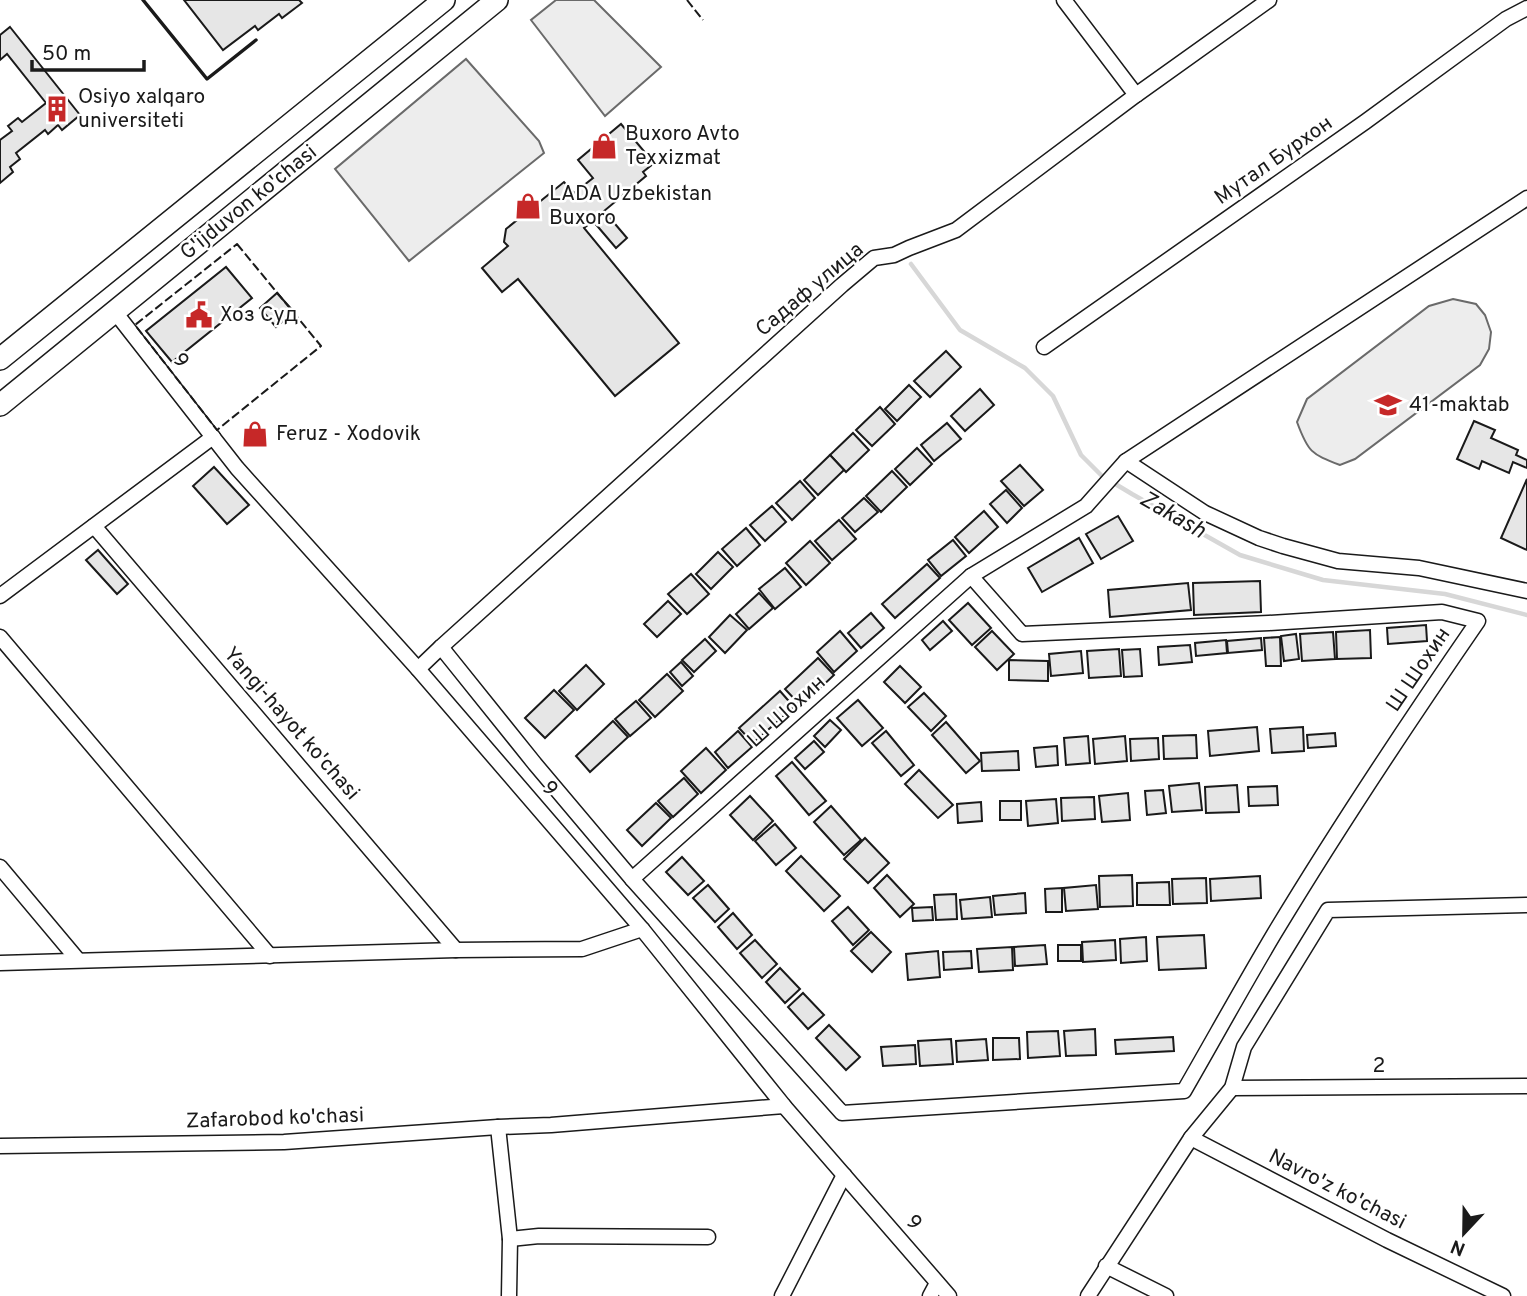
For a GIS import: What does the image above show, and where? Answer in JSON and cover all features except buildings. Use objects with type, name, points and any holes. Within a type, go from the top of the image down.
[{"type":"main road","name":"G'ijduvon ko'chasi","points":[[0,359],[444,0]]},
{"type":"main road","name":"G'ijduvon ko'chasi","points":[[0,405],[497,0]]},
{"type":"main road","points":[[150,237],[173,264]]},
{"type":"street","points":[[1064,0],[1136,95]]},
{"type":"street","name":"Садаф улица","points":[[418,669],[874,258],[894,256],[909,247],[956,230],[1136,95],[1269,0]]},
{"type":"street","name":"Мутал Бурхон","points":[[1044,347],[1365,122],[1506,19],[1527,8]]},
{"type":"street","points":[[1527,198],[1126,461],[1205,513],[1283,546],[1338,561],[1419,568],[1527,591]]},
{"type":"street","name":"9","points":[[115,312],[237,468],[418,669],[642,929],[934,1289],[949,1296]]},
{"type":"street","points":[[0,596],[213,437]]},
{"type":"street","name":"Ш Шохин","points":[[971,576],[1022,634],[1442,612],[1478,621],[1323,855],[1184,1091],[842,1113],[632,879],[971,576],[1086,506],[1126,461]]},
{"type":"street","name":"Yangi-hayot ko'chasi","points":[[94,526],[456,950]]},
{"type":"street","points":[[0,636],[270,956]]},
{"type":"street","points":[[441,647],[632,879]]},
{"type":"street","points":[[0,867],[78,960]]},
{"type":"street","points":[[1088,1296],[1191,1138],[1232,1088],[1244,1047],[1328,910],[1527,905]]},
{"type":"street","points":[[0,963],[582,948],[642,929]]},
{"type":"street","name":"2","points":[[1232,1088],[1527,1086]]},
{"type":"street","name":"Zafarobod ko'chasi","points":[[0,1146],[284,1142],[551,1125],[784,1106]]},
{"type":"street","points":[[498,1127],[510,1239],[509,1296]]},
{"type":"street","name":"Navro'z ko'chasi","points":[[1191,1138],[1387,1240],[1503,1296]]},
{"type":"street","points":[[782,1296],[844,1175]]},
{"type":"street","points":[[510,1239],[539,1236],[708,1237]]},
{"type":"street","points":[[1106,1266],[1166,1296]]},
{"type":"shaded area","points":[[556,0],[594,0],[661,67],[605,116],[531,20]]},
{"type":"shaded area","points":[[466,59],[539,141],[544,153],[409,261],[335,169]]},
{"type":"shaded area","points":[[1453,299],[1476,304],[1485,315],[1491,332],[1489,349],[1480,365],[1355,459],[1340,465],[1312,451],[1297,422],[1307,399],[1429,306]]},
{"type":"waterway","name":"Zakash","points":[[911,264],[960,330],[1025,368],[1053,396],[1081,455],[1102,476],[1132,494],[1240,555],[1323,580],[1445,594],[1527,615]]},
{"type":"fence","points":[[687,0],[703,20]]},
{"type":"fence","points":[[237,244],[321,346],[217,430],[135,325],[237,244]]},
{"type":"wall","points":[[143,0],[207,79],[256,40]]},
{"type":"place","name":"Osiyo xalqaro universiteti","points":[[57,109]]},
{"type":"place","name":"Buxoro Avto Texxizmat","points":[[604,146]]},
{"type":"place","name":"LADA Uzbekistan Buxoro","points":[[528,206]]},
{"type":"place","name":"Хоз Суд","points":[[199,315]]},
{"type":"place","name":"41-maktab","points":[[1388,405]]},
{"type":"place","name":"Feruz - Xodovik","points":[[255,434]]}]
